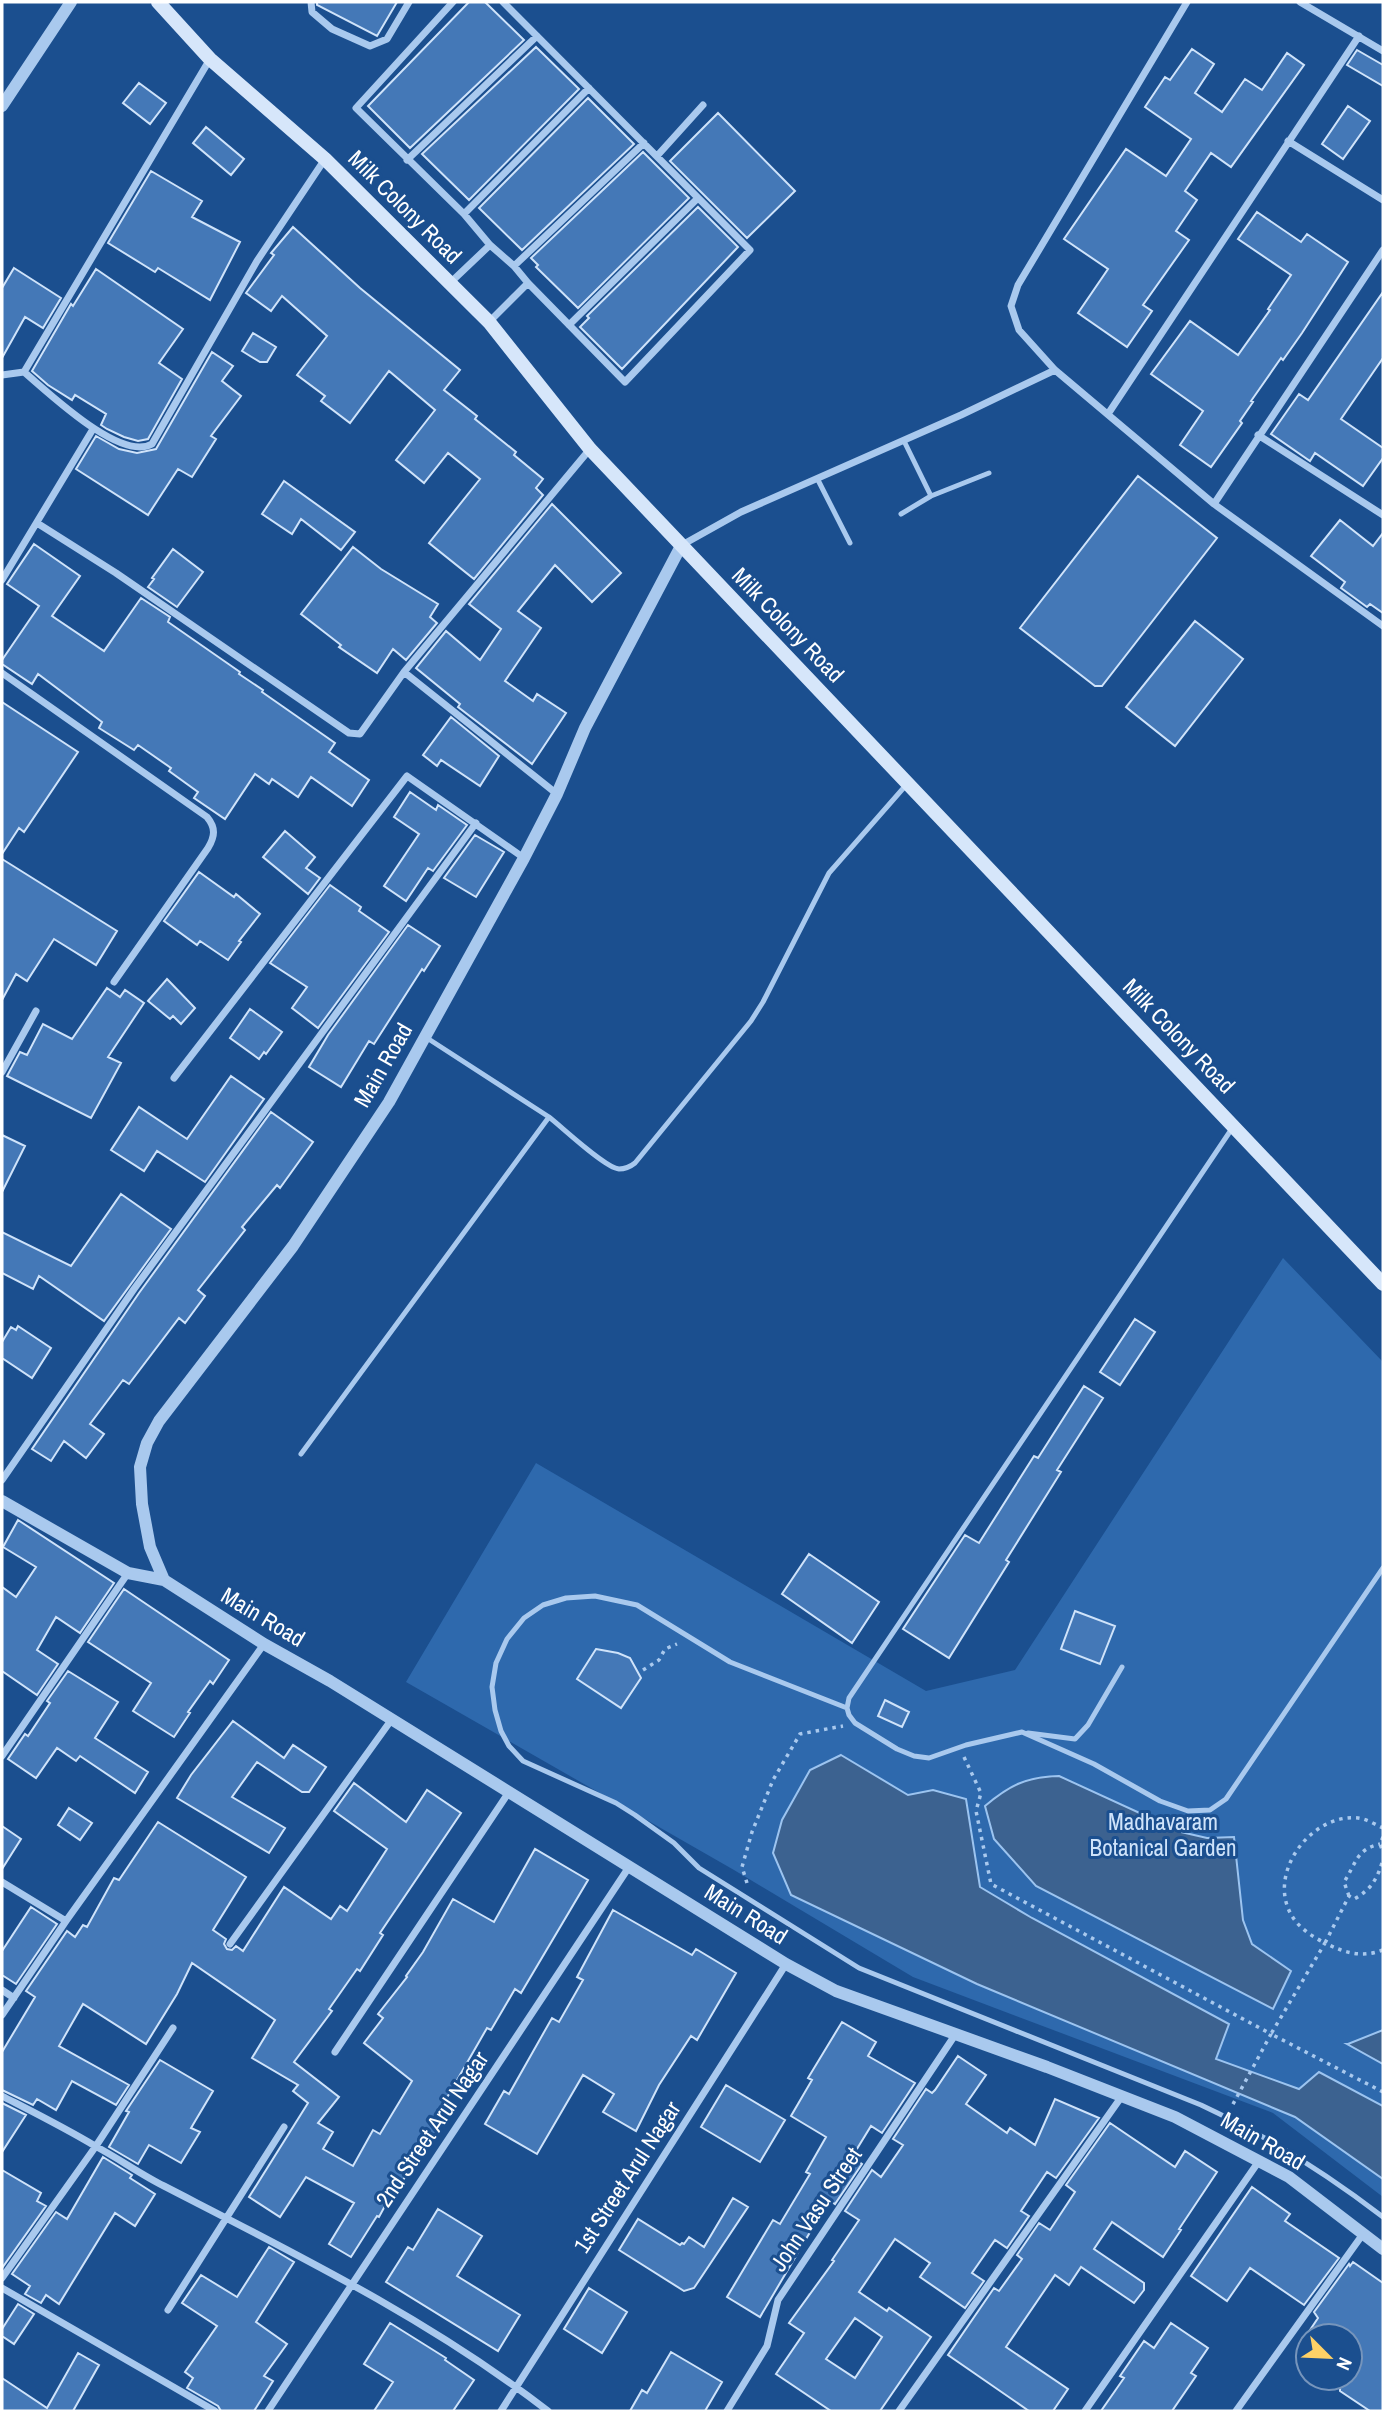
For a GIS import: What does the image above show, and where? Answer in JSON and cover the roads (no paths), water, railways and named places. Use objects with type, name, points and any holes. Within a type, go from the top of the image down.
[{"type":"main road","name":"Milk Colony Road","points":[[158,2],[211,58],[325,159],[489,322],[590,449],[1383,1283]]},
{"type":"street","points":[[2,106],[6,91],[71,2]]},
{"type":"street","points":[[311,2],[312,12],[332,29],[370,46],[387,40],[409,2]]},
{"type":"street","points":[[453,2],[356,108],[464,214],[490,245],[514,266],[625,382],[750,250],[503,2]]},
{"type":"street","points":[[1187,2],[1018,285],[1011,306],[1018,330],[1055,370],[1214,504],[1383,626]]},
{"type":"street","points":[[1300,2],[1383,51]]},
{"type":"street","points":[[407,160],[537,36]]},
{"type":"street","points":[[1108,414],[1359,36]]},
{"type":"street","points":[[2,376],[24,372],[211,58]]},
{"type":"street","points":[[464,214],[589,88]]},
{"type":"street","points":[[657,156],[703,105]]},
{"type":"street","points":[[1288,141],[1383,201]]},
{"type":"street","points":[[514,266],[644,143]]},
{"type":"street","points":[[24,372],[93,429],[132,447],[146,448],[152,444],[257,261],[325,159]]},
{"type":"street","points":[[569,325],[698,198]]},
{"type":"street","points":[[449,284],[490,245]]},
{"type":"street","points":[[1214,504],[1383,250]]},
{"type":"street","points":[[489,322],[528,283]]},
{"type":"street","points":[[681,546],[741,512],[818,480],[1055,370]]},
{"type":"street","points":[[2,580],[93,429]]},
{"type":"street","points":[[1258,436],[1383,515]]},
{"type":"street","points":[[37,523],[116,573],[354,735],[360,734],[404,672],[590,449]]},
{"type":"street","name":"Main Road","points":[[681,546],[585,728],[557,794],[524,858],[389,1102],[293,1246],[159,1421],[147,1443],[141,1467],[142,1504],[150,1547],[164,1580],[786,1964],[835,1991],[1047,2067],[1175,2117],[1289,2177],[1383,2249]]},
{"type":"street","points":[[404,672],[557,794]]},
{"type":"street","points":[[2,673],[212,823],[214,839],[114,982]]},
{"type":"street","points":[[174,1078],[407,776],[524,858]]},
{"type":"street","points":[[2,1480],[134,1289],[476,823]]},
{"type":"street","points":[[2,1072],[36,1011]]},
{"type":"street","points":[[2,1501],[128,1573],[164,1580]]},
{"type":"street","points":[[2,1756],[128,1573]]},
{"type":"street","points":[[2,2015],[264,1644]]},
{"type":"street","points":[[230,1944],[392,1719]]},
{"type":"street","points":[[335,2052],[509,1792]]},
{"type":"street","name":"2nd Street Arul Nagar","points":[[268,2411],[629,1867]]},
{"type":"street","points":[[2,1882],[66,1921]]},
{"type":"street","name":"1st Street Arul Nagar","points":[[501,2411],[786,1964]]},
{"type":"street","points":[[2,1990],[14,1998]]},
{"type":"street","points":[[2,2278],[96,2146],[173,2028]]},
{"type":"street","name":"John Vasu Street","points":[[727,2411],[767,2346],[778,2300],[955,2035]]},
{"type":"street","points":[[2,2095],[162,2185],[373,2296],[516,2387],[548,2411]]},
{"type":"street","points":[[899,2411],[1122,2096]]},
{"type":"street","points":[[168,2310],[284,2127]]},
{"type":"street","points":[[1085,2411],[1260,2160]]},
{"type":"street","points":[[1236,2411],[1363,2234]]},
{"type":"street","points":[[2,2288],[215,2411]]},
{"type":"lane","points":[[904,441],[931,496]]},
{"type":"lane","points":[[901,514],[931,496],[989,474]]},
{"type":"lane","points":[[818,480],[850,543]]},
{"type":"lane","points":[[424,1037],[550,1117],[607,1164],[619,1169],[635,1163],[751,1021],[764,1002],[829,873],[907,783]]},
{"type":"lane","points":[[301,1454],[550,1117]]},
{"type":"lane","points":[[1122,1667],[1088,1725],[1075,1739],[1021,1731],[929,1758],[914,1756],[897,1749],[855,1723],[847,1707],[849,1699],[1234,1126]]},
{"type":"lane","points":[[1021,1731],[1094,1764],[1160,1801],[1188,1811],[1210,1810],[1226,1799],[1383,1568]]},
{"type":"lane","points":[[847,1707],[740,1667],[637,1605],[595,1596],[566,1598],[543,1605],[524,1618],[507,1639],[496,1663],[492,1687],[495,1710],[509,1746],[523,1761],[616,1803],[674,1843],[699,1868],[859,1968],[1240,2123],[1322,2173],[1383,2217]]},
{"type":"park label","name":"Madhavaram Botanical Garden","points":[[1163,1835]]}]
